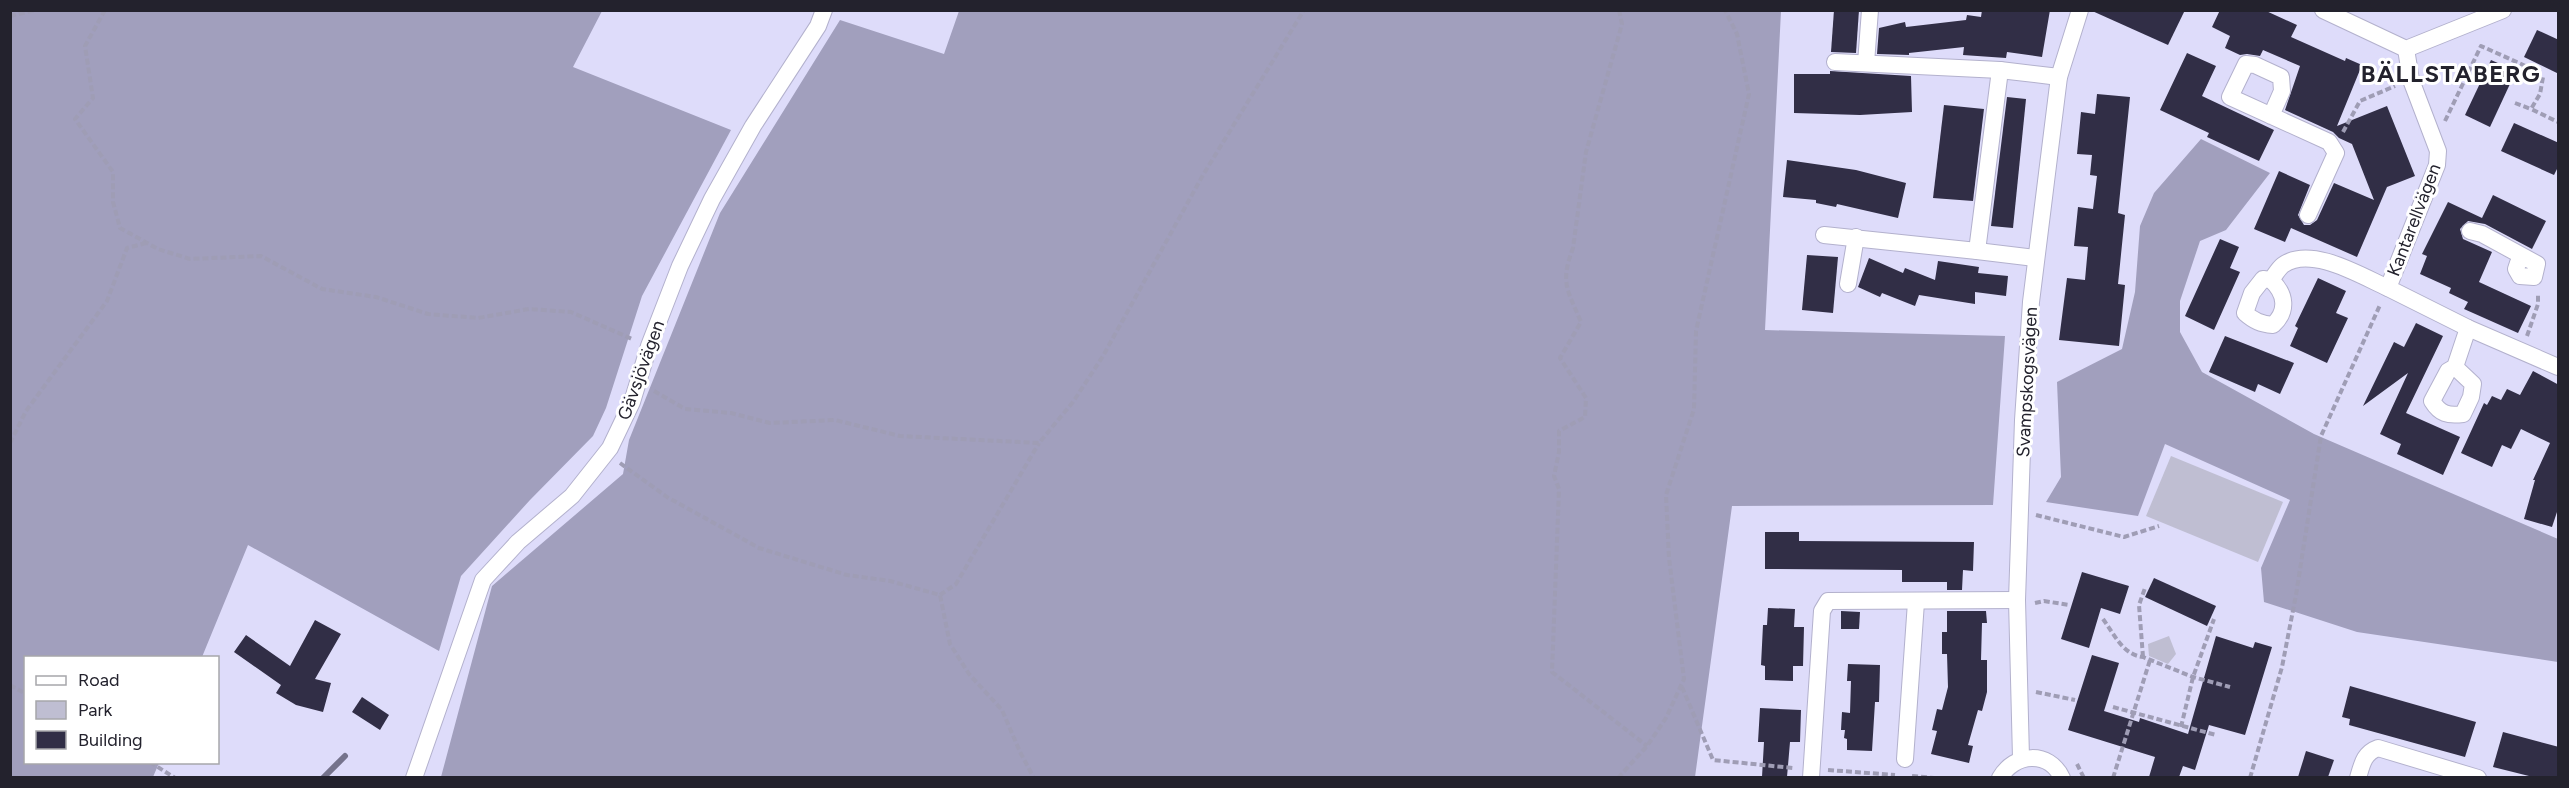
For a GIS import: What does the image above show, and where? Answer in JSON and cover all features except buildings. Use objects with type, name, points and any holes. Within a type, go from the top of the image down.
[{"type":"street","name":"Gävsjövägen","points":[[414,777],[483,580],[518,542],[572,496],[606,453],[632,402],[680,266],[712,199],[753,126],[818,26],[824,10]]},
{"type":"street","points":[[1866,63],[1870,10]]},
{"type":"street","name":"Svampskogsvägen","points":[[2021,758],[2025,602],[2021,511],[2023,420],[2035,258],[2059,77],[2080,10]]},
{"type":"street","points":[[2323,10],[2406,49],[2503,10]]},
{"type":"street","name":"Kantarellvägen","points":[[2388,288],[2437,165],[2438,151],[2411,80],[2406,49]]},
{"type":"street","points":[[1835,62],[2000,70],[2059,77]]},
{"type":"street","points":[[1977,251],[2000,70]]},
{"type":"street","points":[[2271,116],[2329,141],[2336,153],[2315,208]]},
{"type":"street","points":[[2470,231],[2481,234],[2537,264],[2534,277]]},
{"type":"street","points":[[1824,235],[2035,258]]},
{"type":"street","points":[[1848,285],[1856,237]]},
{"type":"street","name":"Kantarellvägen","points":[[2271,280],[2283,265],[2301,258],[2321,259],[2559,367]]},
{"type":"street","points":[[2455,367],[2468,327]]},
{"type":"street","points":[[1811,773],[1822,611],[1828,601],[2025,602]]},
{"type":"street","points":[[1905,759],[1916,602]]},
{"type":"street","points":[[2358,777],[2363,759],[2369,751],[2378,748],[2478,777]]},
{"type":"street","points":[[2000,777],[2008,766],[2021,758],[2041,759],[2052,765],[2062,777]]},
{"type":"path","points":[[10,16],[36,10]]},
{"type":"path","points":[[105,10],[85,46],[93,98],[75,118],[112,172],[113,202],[120,228],[147,243],[190,259],[261,256],[322,289],[376,297],[428,314],[478,318],[529,309],[571,312],[650,346]]},
{"type":"path","points":[[606,453],[667,497],[759,548],[847,575],[891,581],[940,594],[956,584],[1039,442],[1073,402],[1103,356],[1203,176],[1304,10]]},
{"type":"path","points":[[1619,10],[1622,24],[1586,152],[1573,248],[1565,285],[1581,322],[1560,358],[1586,398],[1585,417],[1558,431],[1558,453],[1554,476],[1559,489],[1552,672],[1647,746]]},
{"type":"path","points":[[1618,777],[1647,746],[1666,718],[1684,679],[1669,558],[1666,495],[1694,409],[1696,331],[1749,94],[1737,34],[1725,10]]},
{"type":"path","points":[[2434,142],[2481,46],[2530,68],[2543,77],[2540,94],[2531,109]]},
{"type":"path","points":[[2332,147],[2360,101],[2411,80]]},
{"type":"path","points":[[2515,103],[2559,122]]},
{"type":"path","points":[[10,443],[26,411],[107,301],[127,248],[147,243]]},
{"type":"path","points":[[2520,350],[2532,325],[2538,304],[2538,285],[2534,277]]},
{"type":"path","points":[[2250,777],[2282,667],[2296,595],[2321,436],[2388,288]]},
{"type":"path","points":[[642,373],[654,391],[685,409],[731,413],[770,423],[835,420],[900,436],[1039,442]]},
{"type":"path","points":[[2021,511],[2124,537],[2159,526]]},
{"type":"path","points":[[2143,657],[2139,605],[2145,588]]},
{"type":"path","points":[[940,594],[950,644],[969,674],[1002,710],[1020,752],[1034,777]]},
{"type":"path","points":[[2025,602],[2044,601],[2069,605]]},
{"type":"path","points":[[2103,619],[2126,652],[2193,677],[2230,687]]},
{"type":"path","points":[[2181,727],[2193,677],[2214,619]]},
{"type":"path","points":[[2113,777],[2150,660]]},
{"type":"path","points":[[10,685],[24,692]]},
{"type":"path","points":[[1681,686],[1713,760],[1811,773],[1899,775]]},
{"type":"path","points":[[2032,692],[2058,695],[2075,700]]},
{"type":"path","points":[[2112,707],[2216,735]]},
{"type":"path","points":[[153,764],[175,777]]},
{"type":"path","points":[[1911,776],[1934,777]]},
{"type":"green space","points":[[2171,456],[2283,502],[2258,562],[2146,516]]},
{"type":"green space","points":[[2169,636],[2176,654],[2168,664],[2149,656],[2148,644]]},
{"type":"shaded area","points":[[10,11],[602,11],[573,67],[731,130],[642,296],[606,408],[593,436],[530,500],[461,576],[439,651],[248,545],[202,656],[24,656],[24,764],[159,764],[153,777],[11,777]]},
{"type":"shaded area","points":[[959,11],[1781,11],[1765,330],[2005,336],[1993,505],[1732,506],[1695,777],[441,777],[492,586],[623,474],[629,440],[720,213],[840,20],[944,54]]},
{"type":"shaded area","points":[[2201,139],[2270,173],[2226,230],[2200,241],[2180,301],[2180,332],[2202,372],[2314,434],[2558,539],[2558,662],[2357,632],[2264,602],[2261,568],[2290,500],[2165,444],[2138,516],[2046,502],[2061,477],[2057,382],[2122,349],[2135,292],[2140,226],[2154,193]]},
{"type":"waterway","points":[[323,778],[345,756]]},
{"type":"district","name":"BÄLLSTABERG","points":[[2451,73]]}]
